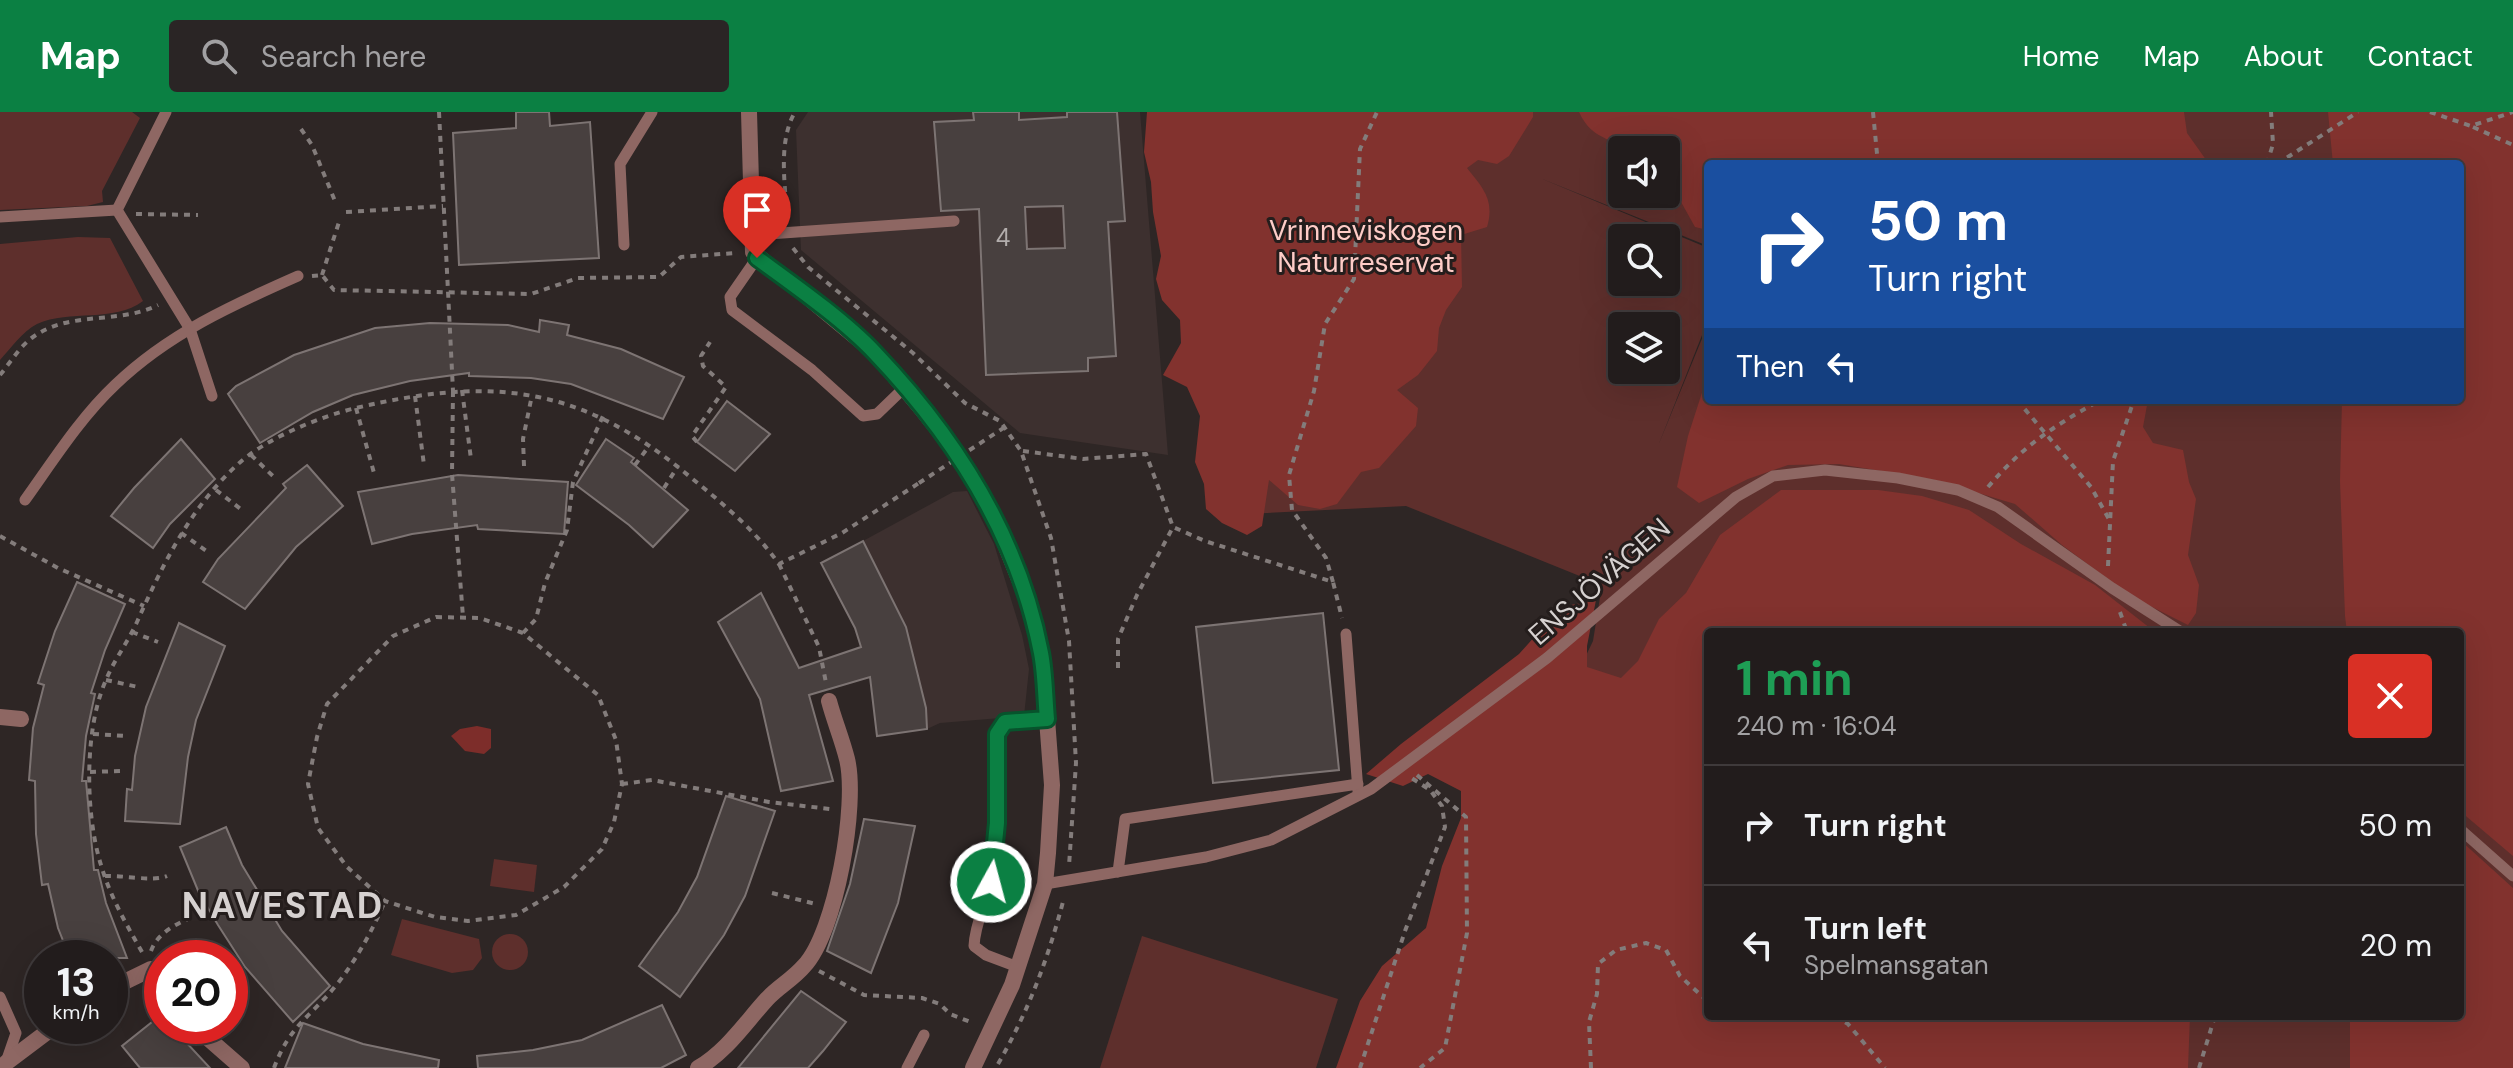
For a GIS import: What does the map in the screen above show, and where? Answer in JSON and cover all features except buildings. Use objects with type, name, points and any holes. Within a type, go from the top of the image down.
[{"type":"street","points":[[749,112],[754,248],[874,352],[964,465],[991,509],[1010,553],[1041,653],[1052,785],[1045,884],[1018,967],[992,1032],[973,1068]]},
{"type":"street","points":[[698,1068],[721,1050],[767,999],[807,965],[832,909],[839,883],[851,795],[848,760],[829,701]]},
{"type":"street","points":[[0,717],[21,719]]},
{"type":"street","points":[[8,1064],[33,1044]]},
{"type":"street","points":[[215,1044],[242,1068]]},
{"type":"lane","points":[[117,210],[166,112]]},
{"type":"lane","points":[[624,245],[620,164],[652,112]]},
{"type":"lane","points":[[0,217],[117,210]]},
{"type":"lane","points":[[117,210],[190,329],[212,396]]},
{"type":"lane","points":[[904,388],[877,414],[863,416],[812,370],[732,310],[730,297],[754,248],[788,231],[954,221]]},
{"type":"lane","points":[[25,500],[72,435],[114,385],[219,311],[298,276]]},
{"type":"lane","name":"ENSJÖVÄGEN","points":[[1045,884],[1206,857],[1271,840],[1401,768],[1547,658],[1736,497],[1773,476],[1825,470],[1898,478],[1958,490],[1998,507],[2112,588],[2175,628]]},
{"type":"lane","points":[[1118,872],[1125,819],[1358,790],[1346,634]]},
{"type":"lane","points":[[1018,967],[986,955],[974,946],[975,927],[991,882],[997,823],[997,734],[1005,722],[1047,719]]},
{"type":"lane","points":[[2464,833],[2513,876]]},
{"type":"lane","points":[[0,997],[16,1033],[8,1064]]},
{"type":"lane","points":[[907,1068],[924,1035]]},
{"type":"path","points":[[439,112],[453,391],[453,483],[463,617]]},
{"type":"path","points":[[795,112],[790,120],[784,167],[788,231],[795,254],[913,353],[965,403],[983,411],[1005,427],[1021,451],[1051,538],[1069,641],[1076,776],[1068,881],[1050,949],[1026,1014],[996,1068]]},
{"type":"path","points":[[1346,634],[1326,558],[1292,510],[1289,475],[1314,391],[1325,324],[1354,279],[1360,149],[1377,112]]},
{"type":"path","points":[[1873,112],[1878,160]]},
{"type":"path","points":[[2268,160],[2273,144],[2271,112]]},
{"type":"path","points":[[2283,160],[2358,112]]},
{"type":"path","points":[[2430,112],[2513,145]]},
{"type":"path","points":[[2471,126],[2513,112]]},
{"type":"path","points":[[301,129],[312,145],[335,201]]},
{"type":"path","points":[[346,212],[443,206]]},
{"type":"path","points":[[117,210],[146,216],[198,215]]},
{"type":"path","points":[[322,275],[339,222]]},
{"type":"path","points":[[322,275],[334,290],[531,294],[578,278],[659,277],[681,257],[754,248]]},
{"type":"path","points":[[298,276],[322,275]]},
{"type":"path","points":[[0,375],[30,339],[49,328],[70,320],[144,312],[171,298]]},
{"type":"path","points":[[697,442],[692,436],[726,387],[703,366],[701,356],[710,342]]},
{"type":"path","points":[[144,956],[118,909],[96,849],[90,772],[93,734],[106,680],[181,533],[238,463],[302,426],[344,409],[415,396],[492,389],[532,395],[603,416],[678,466],[725,503],[744,526],[759,537],[779,564],[819,647],[829,701]]},
{"type":"path","points":[[462,390],[471,459]]},
{"type":"path","points":[[524,466],[523,439],[532,395]]},
{"type":"path","points":[[415,396],[424,465]]},
{"type":"path","points":[[2020,404],[2091,487],[2112,523]]},
{"type":"path","points":[[1977,499],[2012,458],[2044,432],[2093,404]]},
{"type":"path","points":[[2112,588],[2107,570],[2112,523],[2113,461],[2133,404]]},
{"type":"path","points":[[356,408],[374,473]]},
{"type":"path","points":[[523,633],[536,619],[545,583],[567,530],[573,482],[603,416]]},
{"type":"path","points":[[779,564],[842,533],[1005,427]]},
{"type":"path","points":[[635,465],[649,446]]},
{"type":"path","points":[[1021,451],[1083,459],[1146,454],[1173,527],[1205,541],[1333,582]]},
{"type":"path","points":[[251,455],[274,477]]},
{"type":"path","points":[[664,488],[678,466]]},
{"type":"path","points":[[216,490],[242,510]]},
{"type":"path","points":[[1118,668],[1118,639],[1173,527]]},
{"type":"path","points":[[181,533],[208,552]]},
{"type":"path","points":[[0,536],[58,568],[144,606]]},
{"type":"path","points":[[436,617],[480,618],[523,633],[598,695],[616,740],[622,784],[614,822],[602,849],[564,887],[516,915],[468,921],[435,917],[385,901],[347,867],[318,828],[308,784],[327,704],[393,636],[436,617]]},
{"type":"path","points":[[132,632],[158,642]]},
{"type":"path","points":[[106,680],[138,687]]},
{"type":"path","points":[[93,734],[126,736]]},
{"type":"path","points":[[1360,1068],[1405,931],[1445,827],[1442,806],[1430,790],[1401,768]]},
{"type":"path","points":[[1401,768],[1466,817],[1467,933],[1445,1048],[1420,1068]]},
{"type":"path","points":[[90,772],[121,771]]},
{"type":"path","points":[[622,784],[652,780],[769,802],[849,812]]},
{"type":"path","points":[[105,876],[132,875],[155,881],[167,876]]},
{"type":"path","points":[[772,893],[832,909]]},
{"type":"path","points":[[274,1068],[297,1024],[337,984],[368,941],[385,901]]},
{"type":"path","points":[[157,940],[171,927],[190,918]]},
{"type":"path","points":[[1591,1068],[1589,1022],[1597,994],[1598,964],[1616,950],[1646,943],[1666,950],[1680,976],[1704,998]]},
{"type":"path","points":[[807,965],[864,995],[894,995],[940,1004],[962,1020],[992,1032]]},
{"type":"path","points":[[1842,1020],[1885,1068]]},
{"type":"path","points":[[2199,1068],[2214,1020]]},
{"type":"shaded area","points":[[808,112],[1140,112],[1168,455],[1020,433],[801,250],[796,130]]},
{"type":"shaded area","points":[[967,491],[994,544],[1022,635],[1029,669],[1024,716],[940,723],[927,729],[926,708],[906,627],[863,541],[953,492]]},
{"type":"shaded area","points":[[477,726],[491,729],[491,748],[484,754],[465,751],[451,736],[460,729]]},
{"type":"green space","points":[[0,112],[132,112],[140,118],[102,191],[103,202],[87,206],[0,210]]},
{"type":"green space","points":[[1147,112],[1533,112],[1509,156],[1497,164],[1478,160],[1467,168],[1486,195],[1489,218],[1487,227],[1461,235],[1462,287],[1446,310],[1439,328],[1437,351],[1418,375],[1397,390],[1418,408],[1416,426],[1379,468],[1361,472],[1337,504],[1320,509],[1298,505],[1269,480],[1262,526],[1247,535],[1222,523],[1206,509],[1204,484],[1195,462],[1200,416],[1187,387],[1163,375],[1181,343],[1180,320],[1162,300],[1156,279],[1161,256],[1144,152]]},
{"type":"green space","name":"Vrinneviskogen Naturreservat","points":[[1224,112],[2513,112],[2513,1068],[1387,1068],[1593,641],[1602,585],[1406,506],[1247,514]]},
{"type":"green space","points":[[1579,112],[2184,112],[2187,133],[2206,160],[1704,160],[1704,229],[1695,227],[1680,200],[1680,136],[1608,136],[1608,140],[1590,128]]},
{"type":"green space","points":[[2328,112],[2513,112],[2513,856],[2464,814],[2464,628],[2346,628],[2345,616],[2340,481],[2342,404],[2464,404],[2464,160],[2333,160]]},
{"type":"green space","points":[[78,237],[110,238],[143,301],[119,312],[63,317],[37,324],[0,360],[0,244]]},
{"type":"green space","points":[[1704,386],[1704,404],[2147,404],[2143,427],[2153,443],[2183,450],[2189,482],[2196,499],[2188,555],[2199,585],[2196,613],[2188,625],[2132,597],[2062,545],[2015,504],[1935,480],[1839,464],[1788,465],[1748,479],[1699,503],[1677,487],[1688,436]]},
{"type":"green space","points":[[1781,490],[1878,490],[1922,496],[1969,510],[2021,544],[2095,585],[2150,628],[1704,628],[1704,1020],[2190,1020],[2188,1068],[1336,1068],[1360,1001],[1382,966],[1426,928],[1442,866],[1461,818],[1461,791],[1428,774],[1403,786],[1366,774],[1519,654],[1561,607],[1596,600],[1587,646],[1587,667],[1621,678],[1638,661],[1659,619],[1686,593],[1720,535]]},
{"type":"green space","points":[[2464,844],[2513,888],[2513,1068],[2350,1068],[2350,1020],[2464,1020]]},
{"type":"green space","points":[[494,859],[537,865],[534,892],[490,886]]},
{"type":"green space","points":[[402,919],[479,939],[482,958],[473,970],[452,973],[391,955]]},
{"type":"green space","points":[[510,934],[523,939],[528,952],[523,965],[510,970],[497,965],[492,952],[497,939]]},
{"type":"green space","points":[[1142,936],[1338,999],[1316,1068],[1100,1068]]},
{"type":"district","name":"NAVESTAD","points":[[283,905]]},
{"type":"route","points":[[757,258],[874,352],[954,450],[991,509],[1010,553],[1027,599],[1041,653],[1047,719],[1005,722],[997,734],[997,823],[991,882]]}]
